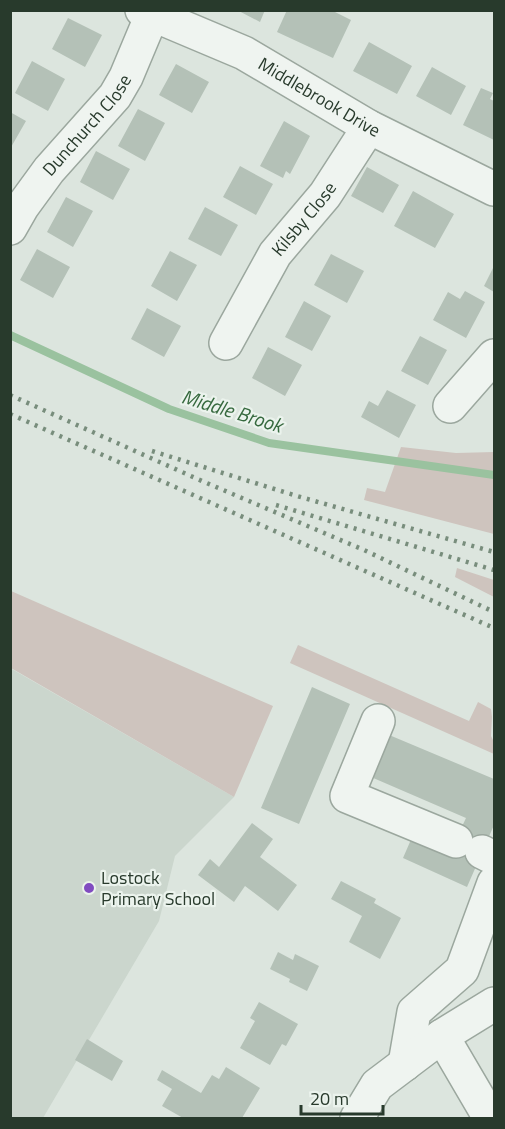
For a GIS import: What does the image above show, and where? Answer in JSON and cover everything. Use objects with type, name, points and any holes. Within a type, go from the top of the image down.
[{"type":"street","name":"Middlebrook Drive","points":[[147,13],[244,53],[369,127],[495,189]]},
{"type":"street","name":"Dunchurch Close","points":[[10,228],[22,207],[50,170],[115,96],[126,77],[147,13]]},
{"type":"street","name":"Kilsby Close","points":[[226,343],[232,306],[325,195],[369,127]]},
{"type":"street","points":[[450,406],[489,373]]},
{"type":"street","points":[[378,721],[343,805],[477,850]]},
{"type":"street","points":[[405,1064],[414,1012],[462,970],[495,883]]},
{"type":"street","points":[[357,1119],[377,1085],[442,1036],[495,1004]]},
{"type":"street","points":[[442,1036],[490,1119]]},
{"type":"shaded area","points":[[401,447],[456,453],[494,452],[494,534],[364,500],[367,488],[385,492]]},
{"type":"shaded area","points":[[457,568],[494,580],[494,597],[455,577]]},
{"type":"shaded area","points":[[11,591],[273,706],[234,797],[11,668]]},
{"type":"shaded area","points":[[298,645],[469,721],[478,702],[491,709],[494,754],[290,663]]},
{"type":"shaded area","name":"Lostock Primary School","points":[[10,668],[234,797],[175,856],[159,921],[43,1118],[11,1118]]},
{"type":"building","points":[[237,10],[265,10],[260,22]]},
{"type":"building","points":[[287,10],[331,10],[351,20],[333,58],[277,32]]},
{"type":"building","points":[[68,18],[102,35],[85,67],[52,49]]},
{"type":"building","points":[[369,42],[412,66],[397,94],[353,71]]},
{"type":"building","points":[[32,61],[65,79],[48,111],[15,93]]},
{"type":"building","points":[[176,64],[209,82],[192,113],[159,95]]},
{"type":"building","points":[[432,67],[466,86],[451,115],[416,96]]},
{"type":"building","points":[[481,88],[493,93],[490,99],[494,101],[494,140],[463,125]]},
{"type":"building","points":[[138,109],[165,123],[145,161],[118,146]]},
{"type":"building","points":[[10,112],[26,121],[10,149]]},
{"type":"building","points":[[284,121],[310,136],[290,174],[286,171],[283,178],[260,166]]},
{"type":"building","points":[[96,151],[130,169],[113,200],[80,182]]},
{"type":"building","points":[[240,166],[273,184],[256,215],[223,197]]},
{"type":"building","points":[[367,167],[399,185],[383,213],[351,196]]},
{"type":"building","points":[[413,191],[454,214],[435,248],[394,226]]},
{"type":"building","points":[[66,197],[93,211],[73,247],[47,232]]},
{"type":"building","points":[[205,207],[238,225],[221,256],[188,239]]},
{"type":"building","points":[[37,249],[70,267],[53,298],[20,280]]},
{"type":"building","points":[[170,251],[197,265],[177,301],[151,286]]},
{"type":"building","points":[[331,254],[364,271],[347,303],[314,285]]},
{"type":"building","points":[[494,266],[494,292],[484,286]]},
{"type":"building","points":[[465,291],[485,302],[466,338],[433,320],[448,292],[460,299]]},
{"type":"building","points":[[304,301],[331,316],[312,351],[285,337]]},
{"type":"building","points":[[147,308],[181,326],[164,357],[131,339]]},
{"type":"building","points":[[420,336],[447,350],[428,385],[401,371]]},
{"type":"building","points":[[268,347],[302,365],[285,396],[252,378]]},
{"type":"building","points":[[387,390],[416,405],[399,438],[361,417],[369,401],[378,406]]},
{"type":"building","points":[[312,687],[350,704],[299,824],[261,808]]},
{"type":"building","points":[[382,732],[494,779],[494,825],[467,887],[403,858],[413,835],[450,852],[466,818],[364,774]]},
{"type":"building","points":[[252,823],[273,839],[260,857],[297,885],[278,911],[245,886],[234,902],[198,875],[210,859],[219,867]]},
{"type":"building","points":[[341,881],[376,899],[374,903],[401,918],[380,959],[349,942],[362,916],[331,899]]},
{"type":"building","points":[[278,952],[293,960],[295,954],[319,966],[307,991],[270,969]]},
{"type":"building","points":[[259,1002],[298,1024],[286,1046],[282,1044],[270,1065],[240,1048],[255,1021],[250,1018]]},
{"type":"building","points":[[87,1039],[123,1061],[112,1081],[75,1060]]},
{"type":"building","points":[[226,1067],[260,1088],[242,1118],[183,1118],[162,1106],[172,1089],[157,1080],[162,1070],[201,1093],[212,1075],[219,1079]]},
{"type":"waterway","name":"Middle Brook","points":[[10,335],[169,409],[269,443],[494,475]]},
{"type":"railway","points":[[10,395],[364,550],[494,612]]},
{"type":"railway","points":[[10,414],[494,628]]},
{"type":"railway","points":[[152,451],[297,496],[494,552]]},
{"type":"railway","points":[[276,505],[494,570]]},
{"type":"place","name":"Lostock Primary School","points":[[89,888]]}]
